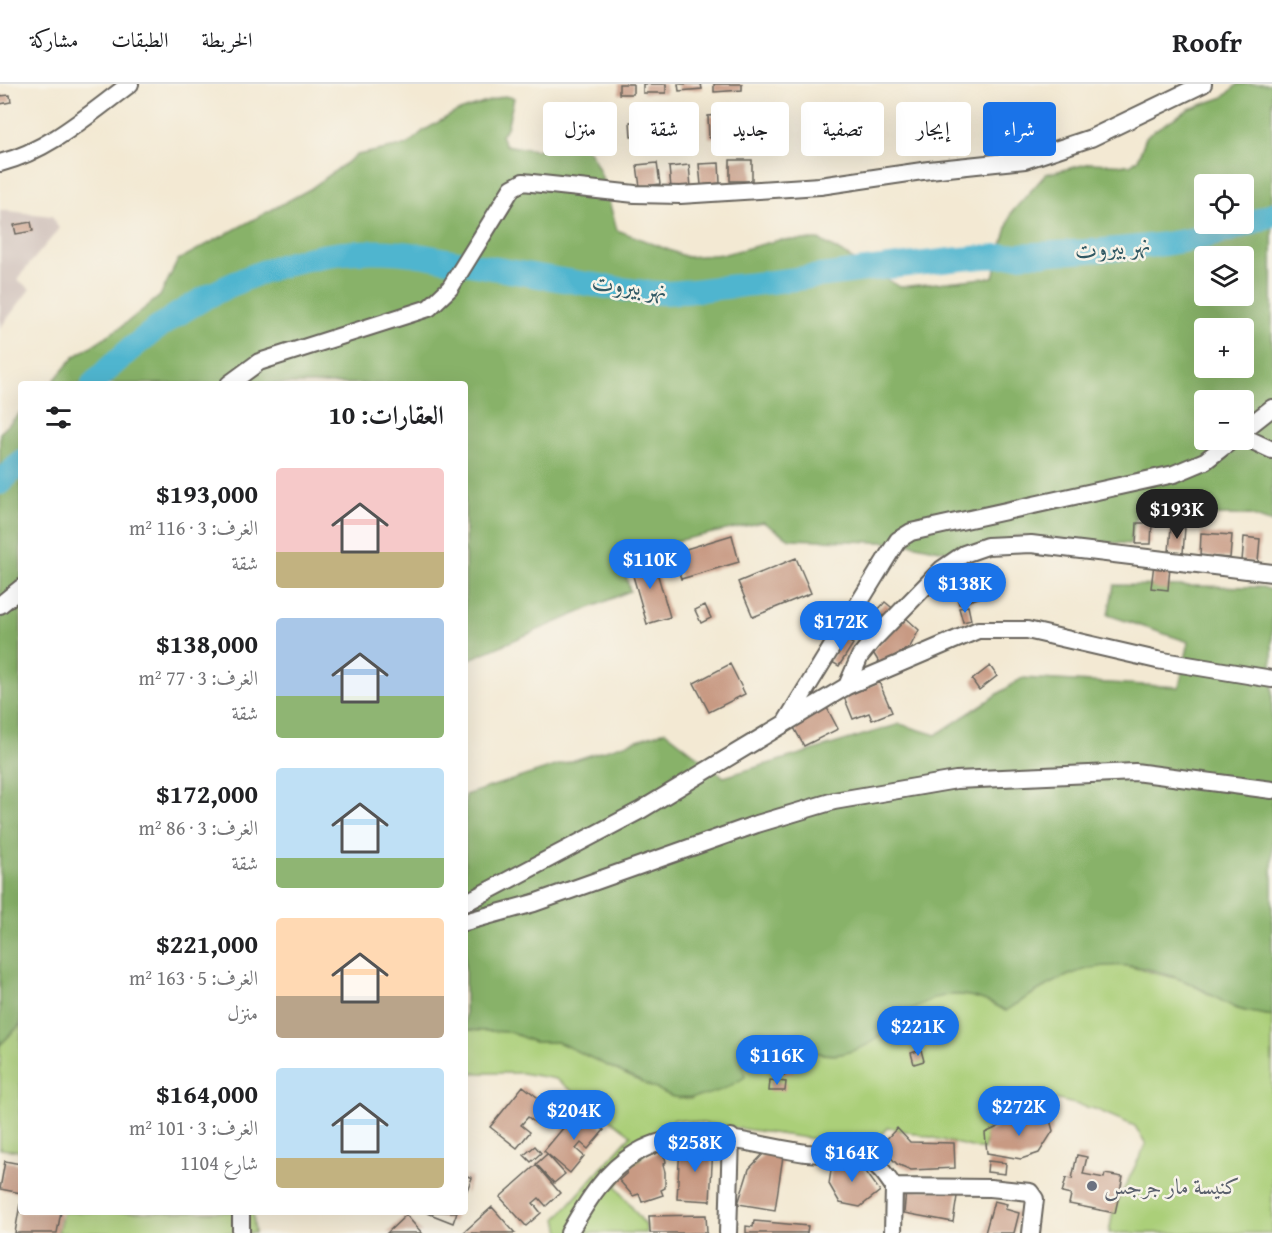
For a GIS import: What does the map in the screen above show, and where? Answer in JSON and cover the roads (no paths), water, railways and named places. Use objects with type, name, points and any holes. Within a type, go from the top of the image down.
[{"type":"street","points":[[0,163],[40,147],[66,132],[130,84]]},
{"type":"street","points":[[233,381],[259,362],[429,308],[450,288],[512,188],[523,182],[635,194],[680,195],[820,186],[929,170],[1025,160],[1091,138],[1203,84]]},
{"type":"street","points":[[1254,422],[1272,408]]},
{"type":"street","points":[[1254,442],[1272,450]]},
{"type":"street","points":[[785,723],[898,540],[911,532],[1174,474],[1205,461],[1219,450]]},
{"type":"street","points":[[847,686],[867,648],[942,569],[964,554],[987,546],[1031,544],[1272,573]]},
{"type":"street","points":[[0,605],[18,590]]},
{"type":"street","points":[[468,901],[641,810],[847,686],[967,633],[991,628],[1027,630],[1157,660],[1272,679]]},
{"type":"street","points":[[468,921],[534,903],[757,824],[834,801],[956,780],[1135,772],[1272,790]]},
{"type":"street","points":[[728,1233],[731,1137]]},
{"type":"street","points":[[569,1233],[585,1205],[612,1170],[637,1152],[665,1141],[731,1137],[805,1152],[862,1157],[881,1170],[894,1187],[893,1233]]},
{"type":"street","points":[[894,1187],[1021,1189],[1030,1192],[1035,1199],[1031,1233]]},
{"type":"street","points":[[240,1233],[241,1215]]},
{"type":"waterway","name":"نهر بيروت","points":[[96,381],[163,324],[202,299],[244,279],[287,264],[332,254],[378,252],[425,256],[628,290],[671,293],[962,259],[1120,249],[1160,244],[1200,238],[1237,228],[1272,214]]},
{"type":"waterway","name":"نهر بيروت","points":[[0,483],[18,465]]},
{"type":"place","name":"كنيسة مار جرجس","points":[[1092,1186]]}]
